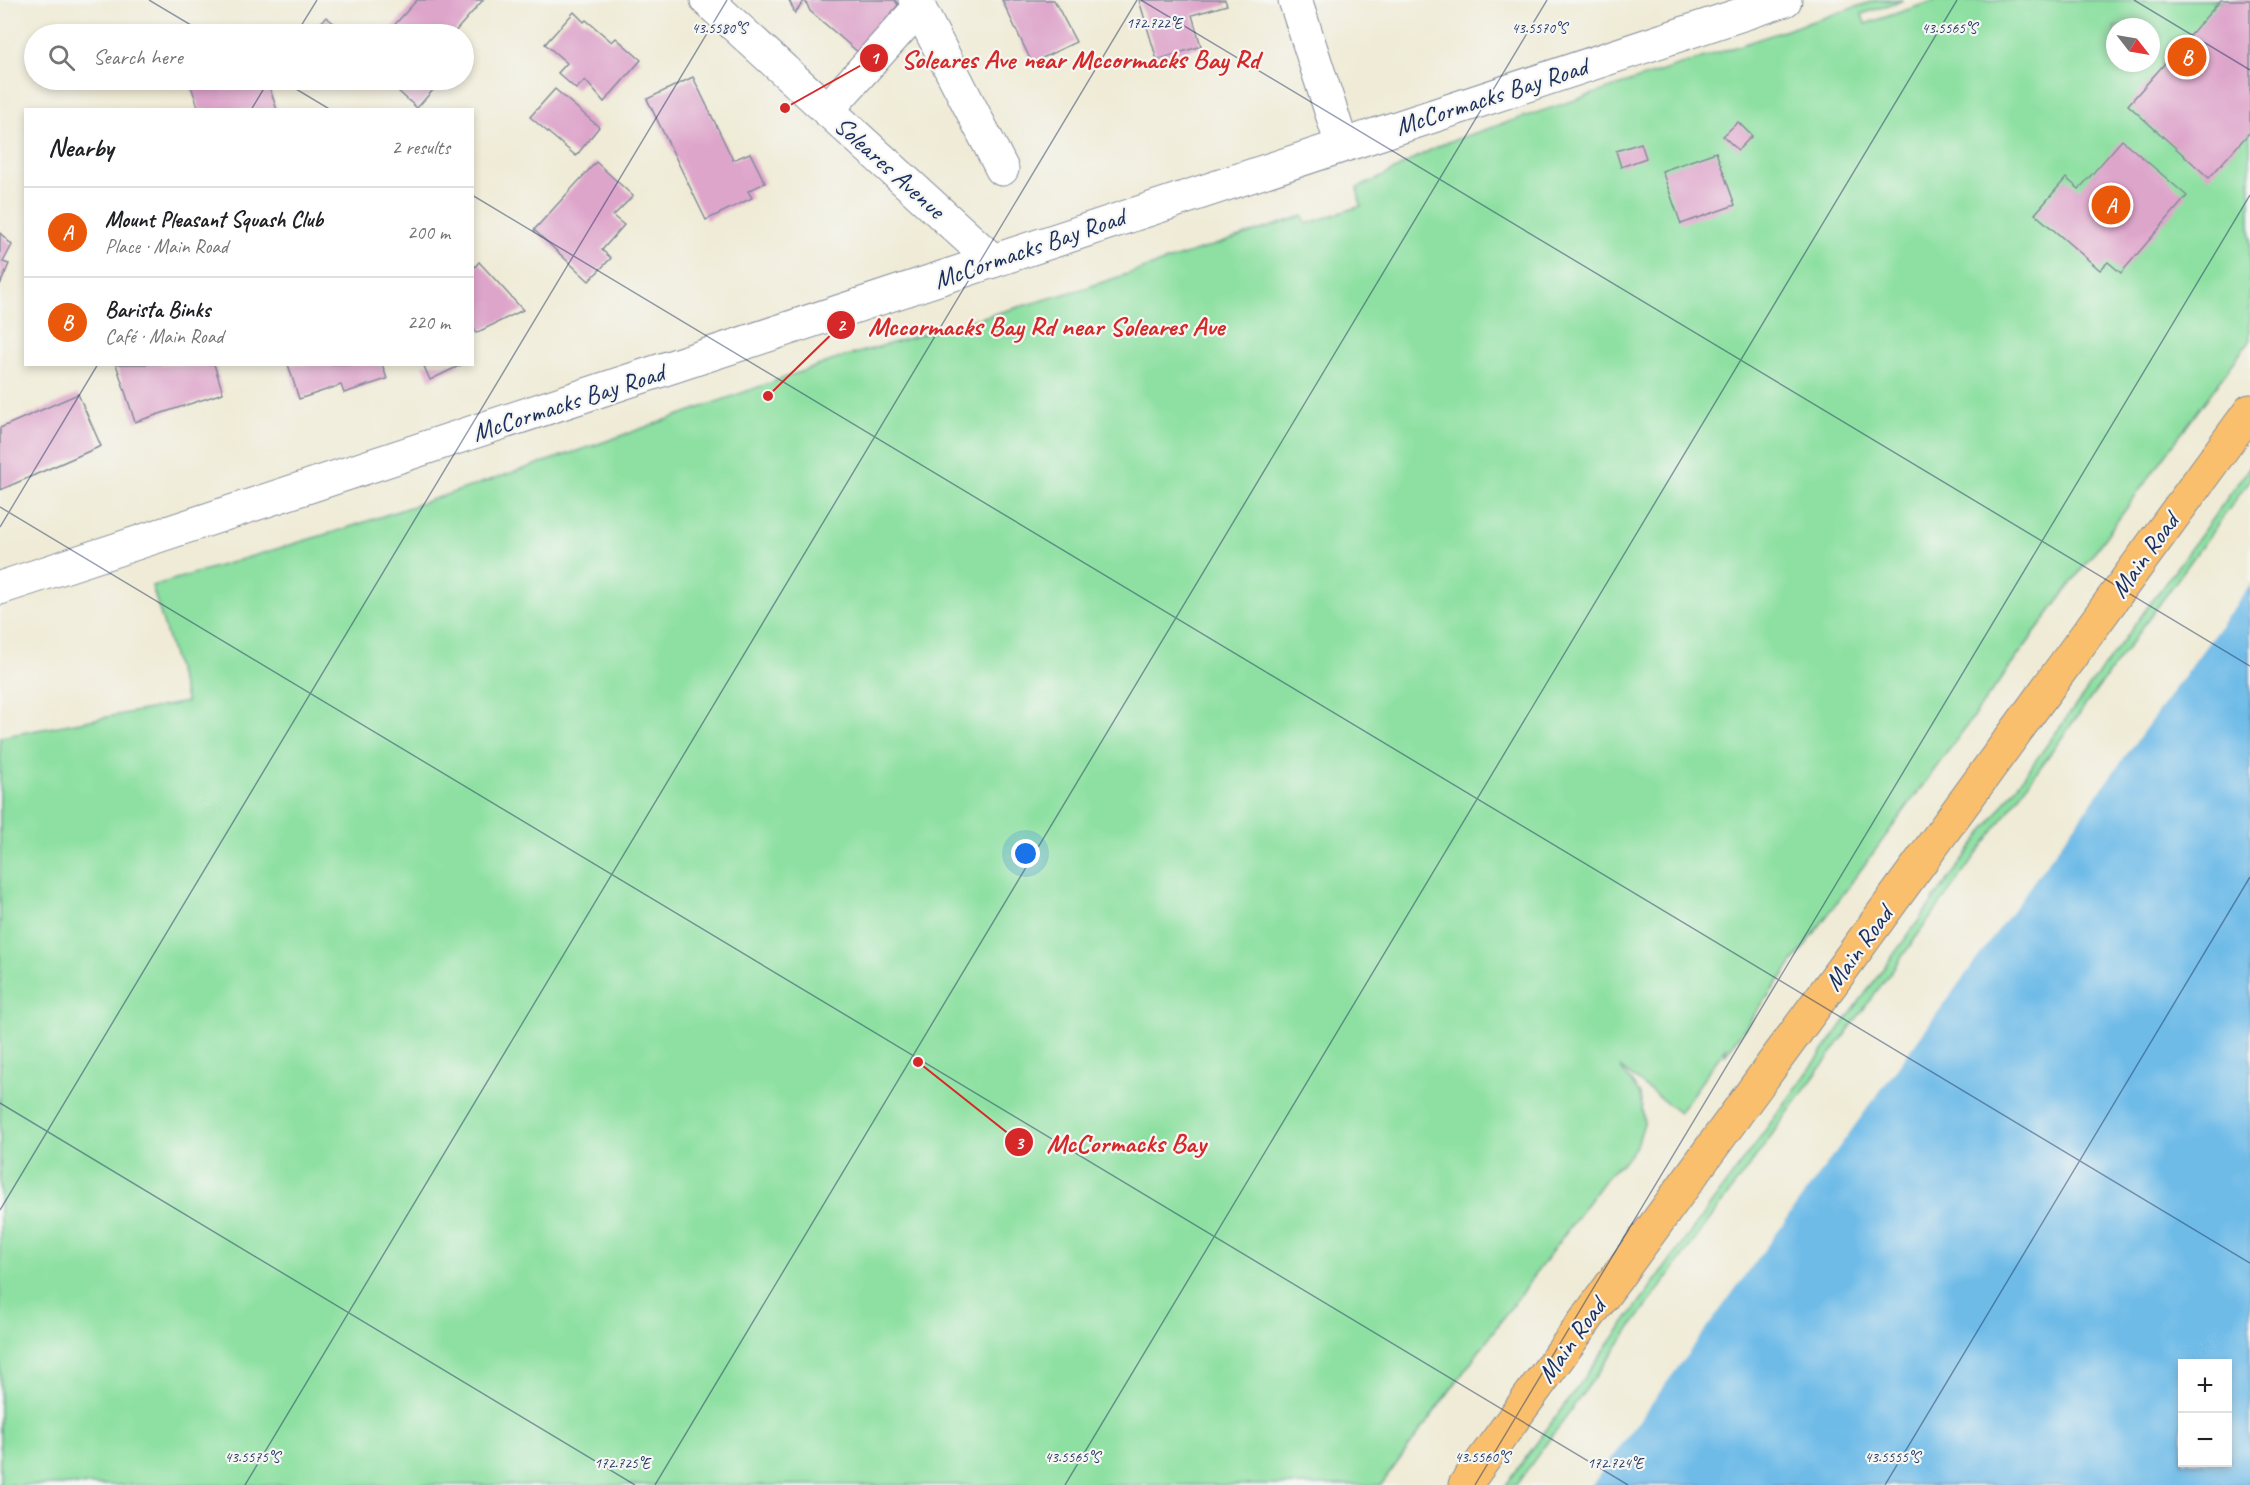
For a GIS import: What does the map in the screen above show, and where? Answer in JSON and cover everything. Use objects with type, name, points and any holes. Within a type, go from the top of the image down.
[{"type":"main road","name":"Main Road","points":[[1465,1485],[2250,411]]},
{"type":"street","name":"Soleares Avenue","points":[[707,0],[993,261]]},
{"type":"street","points":[[1295,0],[1342,145]]},
{"type":"street","name":"McCormacks Bay Road","points":[[0,588],[1785,0]]},
{"type":"street","points":[[827,110],[917,4],[1002,170]]},
{"type":"green space","points":[[1877,0],[1903,0],[1862,14],[1865,24],[1936,0],[2250,0],[2250,340],[1724,1056],[1727,1046],[1679,1113],[1620,1067],[1640,1094],[1644,1123],[1637,1145],[1627,1158],[1607,1176],[1381,1485],[0,1485],[0,737],[187,702],[152,586],[347,528],[601,443],[840,358],[1082,289],[1303,216],[1306,224],[1361,206],[1357,188],[1448,142]]},
{"type":"green space","points":[[2250,467],[2250,480],[1516,1485],[1506,1485]]},
{"type":"water","points":[[2250,585],[2250,1485],[1591,1485]]},
{"type":"pier","points":[[2250,582],[2250,586],[1592,1485],[1588,1485]]},
{"type":"building","points":[[417,0],[483,0],[462,24],[395,24]]},
{"type":"building","points":[[789,0],[805,0],[795,13]]},
{"type":"building","points":[[805,0],[895,0],[898,5],[859,53],[810,11]]},
{"type":"building","points":[[1002,0],[1054,0],[1076,42],[1032,63]]},
{"type":"building","points":[[1139,0],[1225,0],[1227,5],[1192,15],[1201,46],[1157,60]]},
{"type":"building","points":[[2221,0],[2250,0],[2250,132],[2209,178],[2128,105],[2157,72],[2160,72],[2160,69]]},
{"type":"building","points":[[574,12],[612,42],[616,38],[641,60],[604,102],[585,80],[576,89],[558,73],[567,63],[545,44]]},
{"type":"building","points":[[326,17],[335,24],[320,24]]},
{"type":"building","points":[[693,77],[733,160],[750,153],[765,183],[748,191],[752,198],[706,220],[647,99]]},
{"type":"building","points":[[555,89],[599,127],[576,156],[530,117]]},
{"type":"building","points":[[192,90],[270,90],[276,108],[198,108]]},
{"type":"building","points":[[397,90],[433,90],[417,108]]},
{"type":"building","points":[[1738,122],[1752,136],[1738,150],[1723,136]]},
{"type":"building","points":[[2122,140],[2187,196],[2121,273],[2108,262],[2100,270],[2035,214],[2066,178],[2079,189]]},
{"type":"building","points":[[1641,143],[1646,158],[1621,167],[1616,151]]},
{"type":"building","points":[[1716,152],[1735,205],[1681,224],[1662,171]]},
{"type":"building","points":[[596,162],[633,196],[613,216],[624,225],[602,250],[611,258],[589,281],[534,230]]},
{"type":"building","points":[[0,233],[12,245],[3,262],[9,264],[0,285]]},
{"type":"building","points":[[479,262],[523,310],[476,333],[474,329],[475,267]]},
{"type":"building","points":[[117,366],[215,366],[223,393],[135,422]]},
{"type":"building","points":[[289,366],[383,366],[387,379],[344,393],[341,385],[299,399]]},
{"type":"building","points":[[424,366],[459,366],[430,380]]},
{"type":"building","points":[[78,394],[101,446],[0,490],[0,428]]},
{"type":"place","name":"Barista Binks","points":[[2187,57]]},
{"type":"place","name":"Soleares Ave near Mccormacks Bay Rd","points":[[785,108]]},
{"type":"place","name":"Mount Pleasant Squash Club","points":[[2111,205]]},
{"type":"place","name":"Mccormacks Bay Rd near Soleares Ave","points":[[768,396]]},
{"type":"place","name":"McCormacks Bay","points":[[918,1062]]}]
